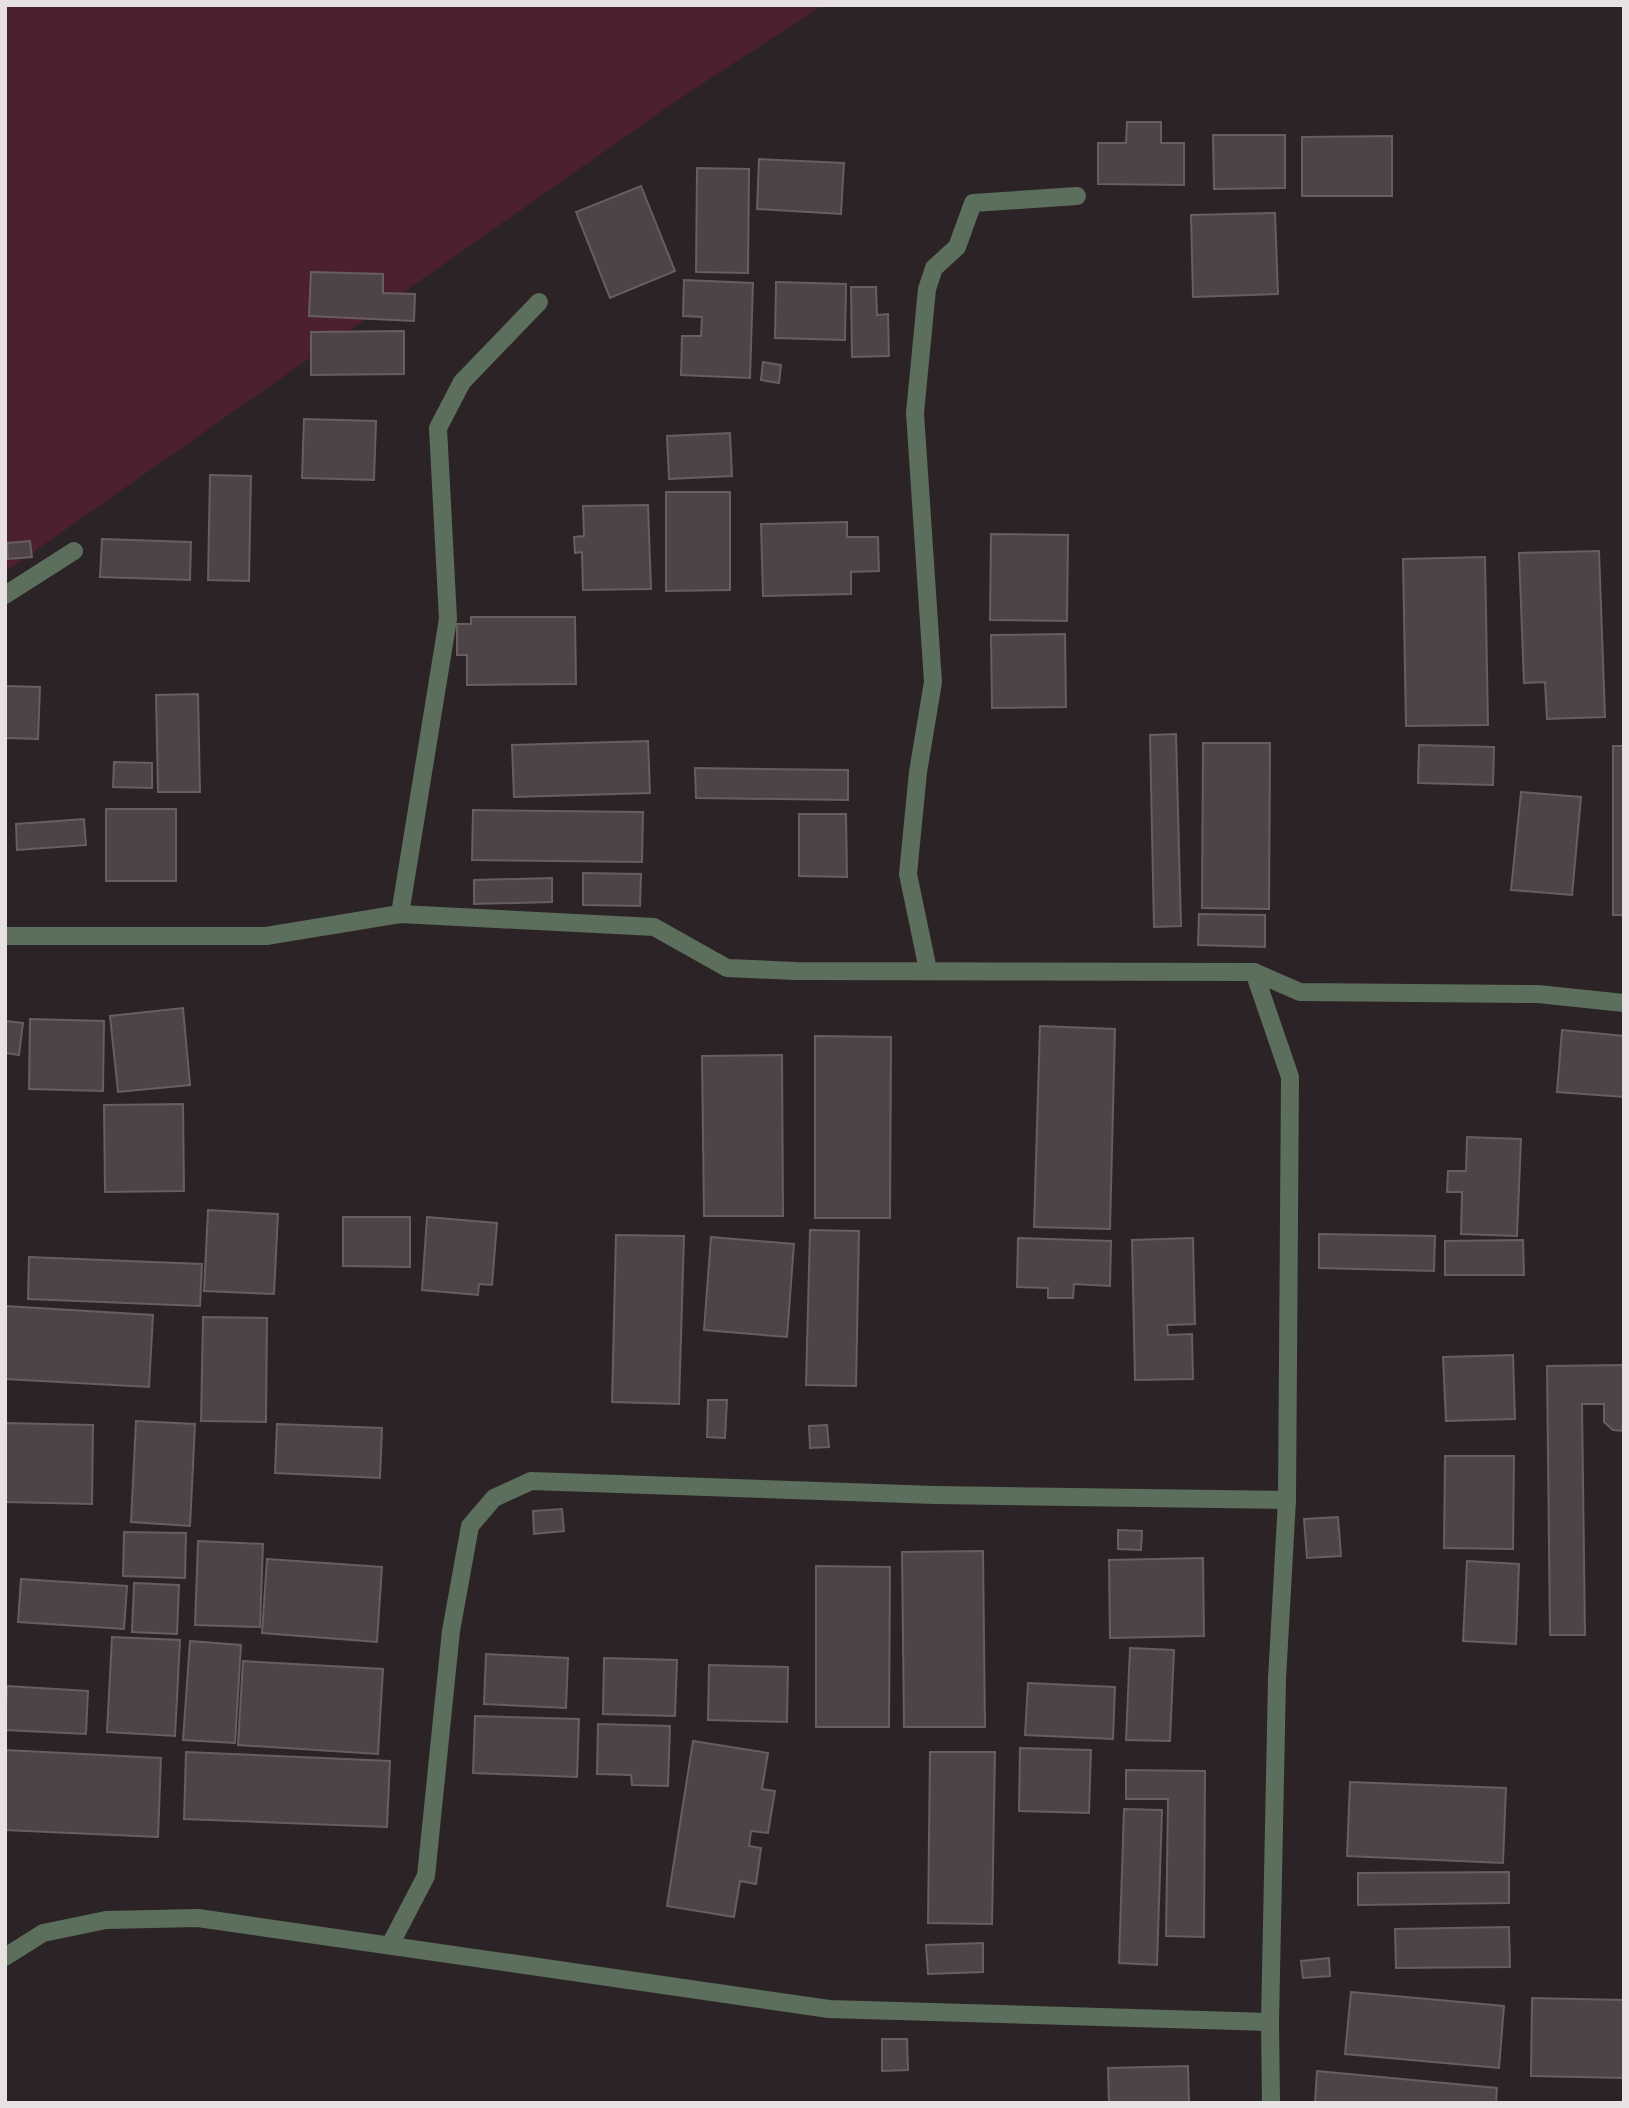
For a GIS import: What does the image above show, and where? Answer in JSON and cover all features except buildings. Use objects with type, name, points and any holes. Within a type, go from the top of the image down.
[{"type":"street","points":[[928,970],[908,874],[918,772],[933,682],[915,413],[926,289],[934,268],[957,247],[973,203],[1077,196]]},
{"type":"street","points":[[400,914],[448,619],[438,428],[462,382],[539,302]]},
{"type":"street","points":[[5,595],[74,551]]},
{"type":"street","points":[[5,936],[266,936],[400,914],[654,927],[727,968],[795,971],[1254,972],[1300,992],[1538,994],[1624,1003]]},
{"type":"street","points":[[1254,972],[1290,1077],[1287,1500],[1277,1679],[1270,2022],[1271,2103]]},
{"type":"street","points":[[390,1945],[426,1876],[451,1631],[470,1526],[494,1498],[531,1482],[935,1495],[1287,1500]]},
{"type":"street","points":[[5,1956],[43,1933],[106,1920],[198,1918],[829,2009],[1270,2022]]},
{"type":"shaded area","points":[[5,5],[823,5],[679,99],[5,572]]}]
